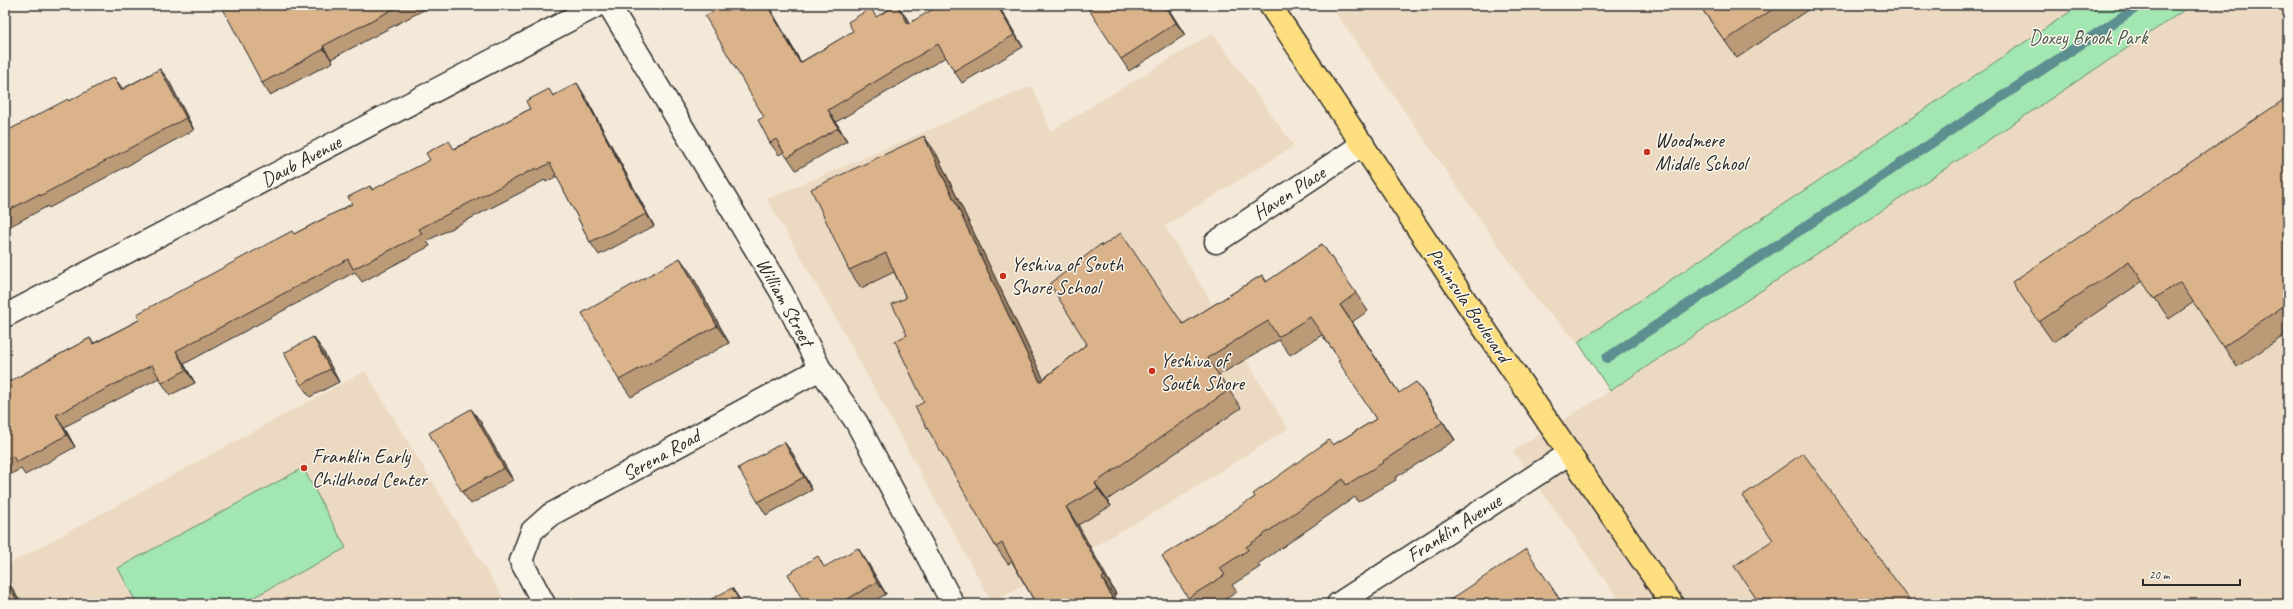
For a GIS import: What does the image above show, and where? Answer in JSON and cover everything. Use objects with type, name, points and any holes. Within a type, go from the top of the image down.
[{"type":"main road","name":"Peninsula Boulevard","points":[[1270,5],[1473,312],[1672,604]]},
{"type":"street","name":"Daub Avenue","points":[[5,316],[598,5]]},
{"type":"street","name":"William Street","points":[[609,5],[782,293],[820,369],[857,424],[953,604]]},
{"type":"street","name":"Haven Place","points":[[1216,242],[1363,144]]},
{"type":"street","name":"Serena Road","points":[[544,604],[521,561],[532,531],[550,515],[820,369]]},
{"type":"street","name":"Franklin Avenue","points":[[1338,604],[1570,453]]},
{"type":"shaded area","name":"Woodmere Middle School","points":[[1330,5],[2080,5],[1578,342],[1536,299]]},
{"type":"shaded area","points":[[2192,5],[2288,5],[2288,604],[1622,604],[1513,451],[1610,391]]},
{"type":"shaded area","name":"Yeshiva of South Shore School","points":[[1213,33],[1294,146],[1165,226],[1288,429],[1166,506],[992,603],[840,326],[767,199],[1032,86],[1051,131]]},
{"type":"shaded area","name":"Franklin Early Childhood Center","points":[[365,371],[507,604],[5,604],[5,566]]},
{"type":"green space","name":"Doxey Brook Park","points":[[2080,5],[2192,5],[1610,391],[1578,342]]},
{"type":"green space","points":[[303,468],[346,548],[241,604],[137,604],[118,568]]},
{"type":"building","points":[[225,5],[258,5],[260,9],[267,5],[401,5],[323,46],[324,49],[262,83],[222,7]]},
{"type":"building","points":[[725,5],[767,5],[800,63],[853,31],[848,22],[871,8],[876,17],[897,5],[908,24],[940,5],[997,5],[1014,35],[954,71],[938,44],[828,110],[838,128],[787,158],[776,139],[770,143],[758,120],[764,117],[705,16]]},
{"type":"building","points":[[1086,5],[1165,5],[1176,23],[1121,59]]},
{"type":"building","points":[[1699,5],[1779,5],[1725,41]]},
{"type":"building","points":[[160,69],[186,118],[40,196],[39,194],[5,212],[5,132],[114,77],[121,90]]},
{"type":"building","points":[[577,83],[646,214],[590,242],[550,163],[537,170],[536,168],[419,229],[422,234],[353,269],[348,259],[176,351],[186,370],[162,383],[152,365],[56,415],[67,435],[16,462],[13,456],[5,460],[5,384],[90,338],[93,344],[139,320],[137,314],[292,231],[294,234],[352,204],[348,197],[370,186],[372,190],[430,160],[426,153],[449,141],[454,149],[530,109],[526,101],[549,89],[553,96]]},
{"type":"building","points":[[2288,97],[2288,303],[2223,347],[2180,282],[2154,299],[2129,261],[2039,322],[2012,282]]},
{"type":"building","points":[[924,136],[1040,382],[1087,344],[1050,284],[1101,244],[1102,246],[1121,233],[1183,324],[1262,275],[1266,282],[1322,244],[1356,293],[1340,305],[1399,393],[1416,382],[1443,422],[1383,461],[1384,462],[1346,485],[1343,479],[1246,547],[1248,550],[1220,568],[1225,575],[1188,598],[1162,556],[1255,497],[1253,494],[1329,440],[1333,445],[1376,419],[1338,361],[1340,360],[1310,317],[1278,337],[1268,321],[1207,358],[1229,390],[1095,483],[1098,489],[1066,507],[1104,576],[1102,578],[1115,604],[1036,604],[1002,543],[996,547],[915,407],[924,402],[895,341],[907,335],[892,304],[906,298],[886,253],[849,270],[811,189]]},
{"type":"building","points":[[680,258],[717,326],[619,380],[582,313]]},
{"type":"building","points":[[313,337],[330,369],[301,385],[284,353]]},
{"type":"building","points":[[471,409],[504,468],[462,492],[429,433]]},
{"type":"building","points":[[784,442],[804,477],[758,502],[738,468]]},
{"type":"building","points":[[1803,453],[1913,604],[1760,604],[1734,566],[1773,540],[1742,496]]},
{"type":"building","points":[[858,548],[877,582],[839,604],[805,604],[788,574],[818,556],[824,567]]},
{"type":"building","points":[[1526,549],[1563,604],[1444,604]]},
{"type":"building","points":[[5,579],[19,604],[5,604]]},
{"type":"building","points":[[732,588],[741,604],[710,604],[708,601]]},
{"type":"waterway","points":[[1607,358],[2140,5]]},
{"type":"place","name":"Woodmere Middle School","points":[[1647,152]]},
{"type":"place","name":"Yeshiva of South Shore School","points":[[1003,276]]},
{"type":"place","name":"Yeshiva of South Shore","points":[[1152,371]]},
{"type":"place","name":"Franklin Early Childhood Center","points":[[304,468]]}]
